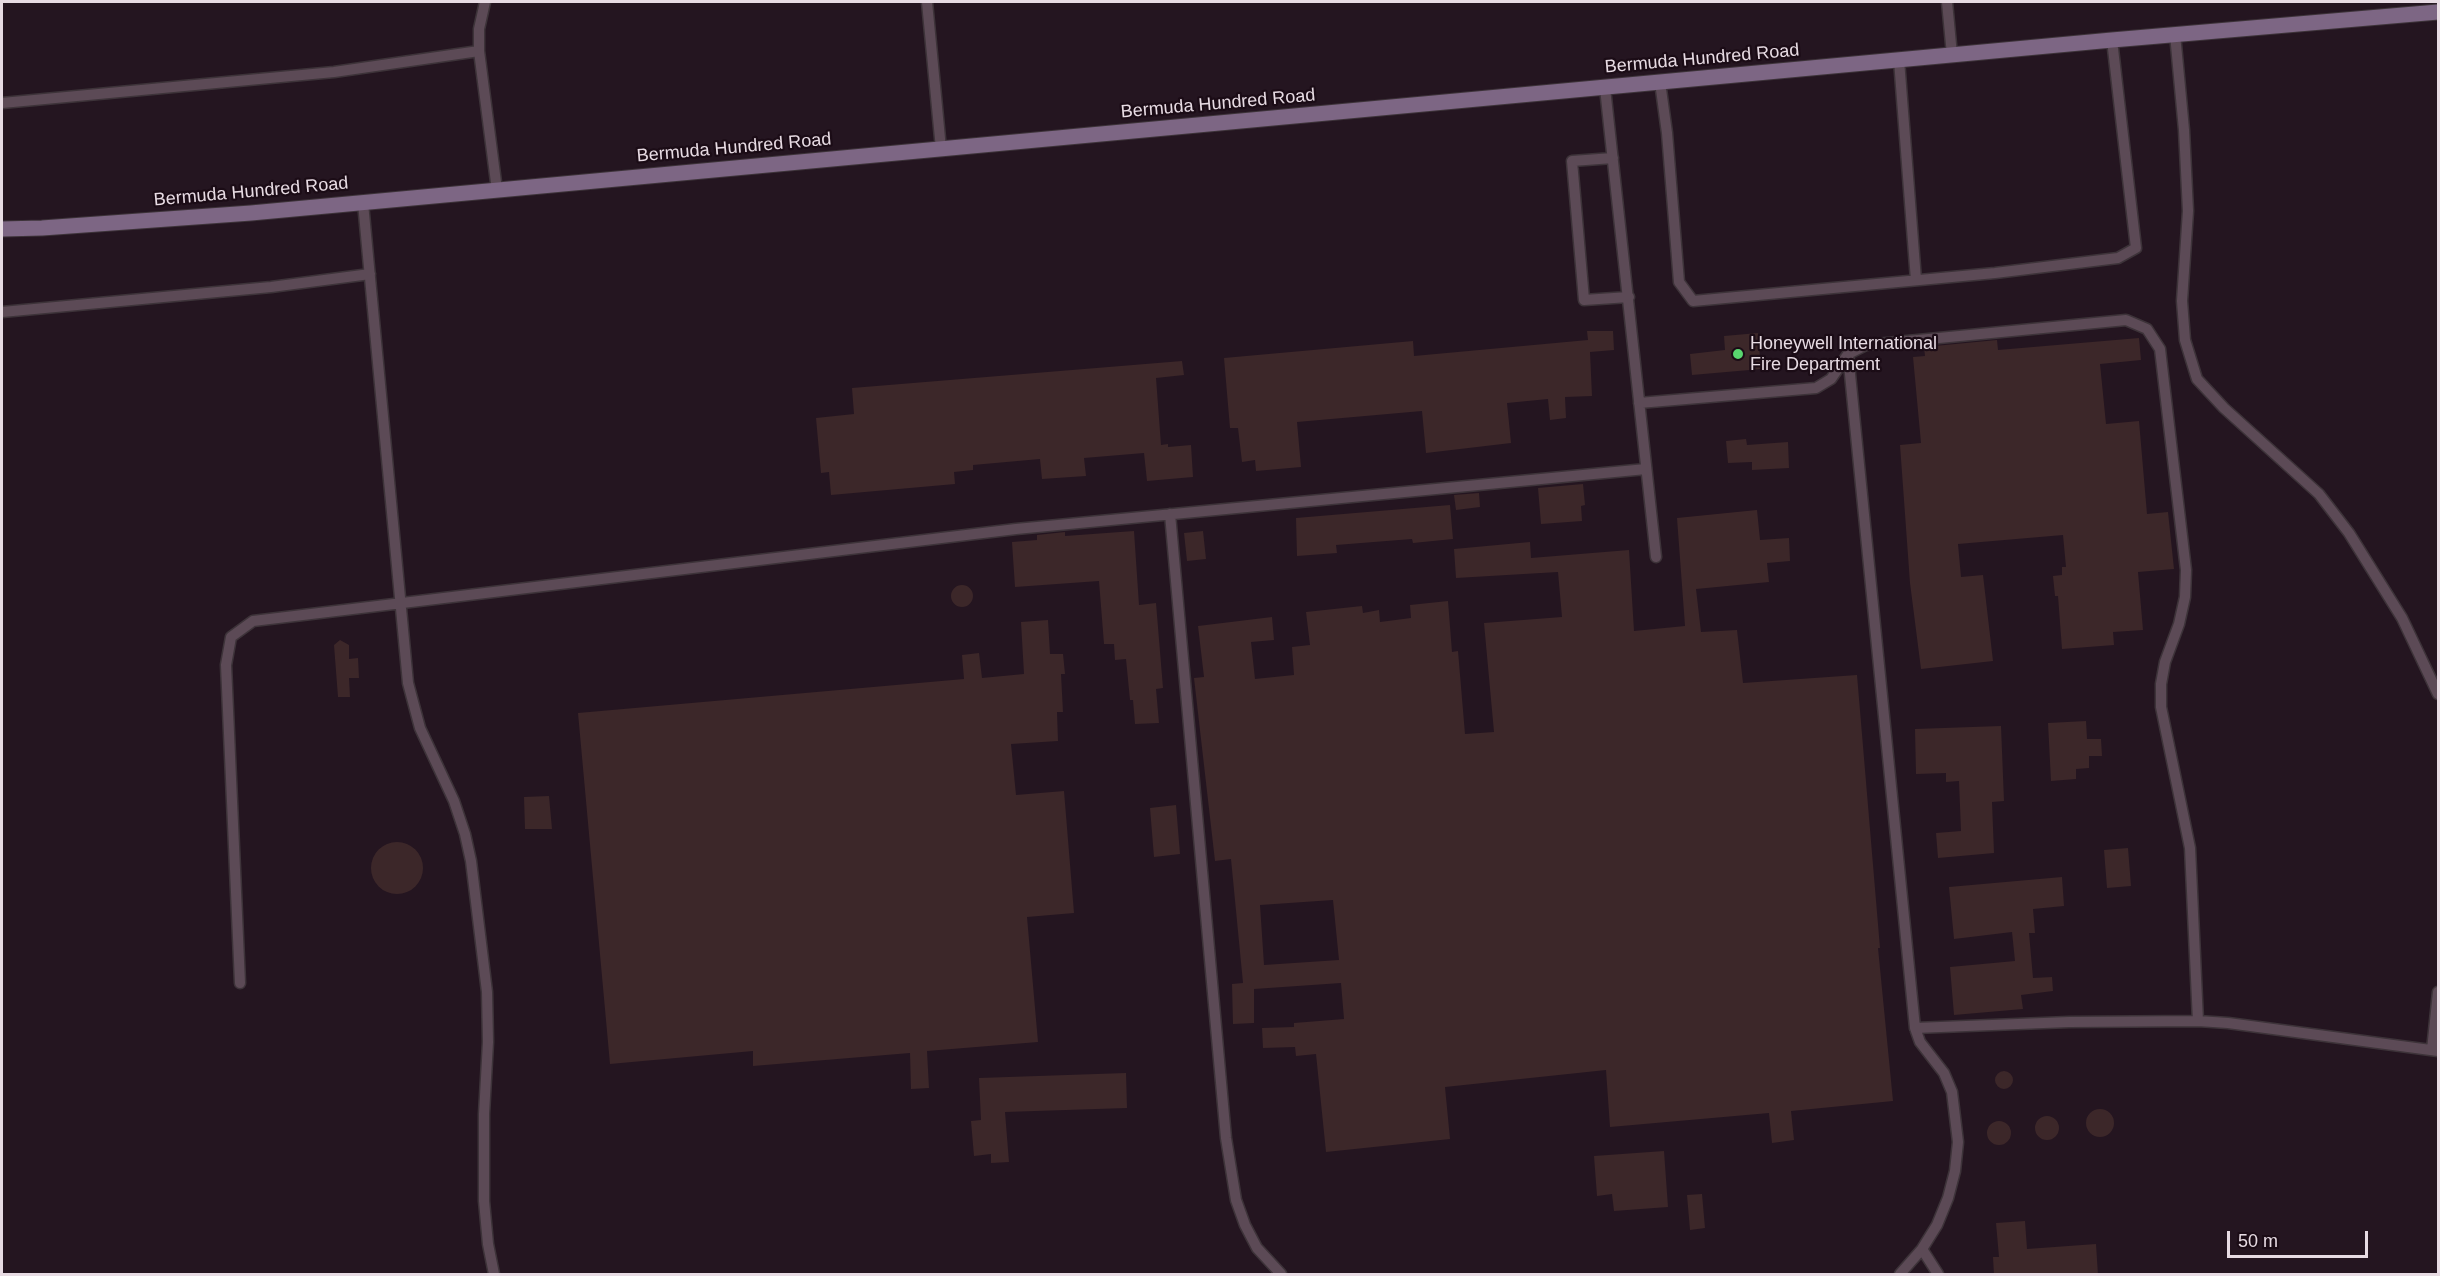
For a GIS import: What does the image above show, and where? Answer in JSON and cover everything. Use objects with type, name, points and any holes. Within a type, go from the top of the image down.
[{"type":"street","name":"Bermuda Hundred Road","points":[[2,229],[251,213],[2175,34],[2439,12]]},
{"type":"lane","points":[[485,2],[479,29],[479,51],[497,190]]},
{"type":"lane","points":[[927,2],[940,149]]},
{"type":"lane","points":[[1947,2],[1952,55]]},
{"type":"lane","points":[[2175,34],[2184,130],[2188,211],[2182,301],[2185,340],[2197,379],[2224,408],[2319,494],[2349,533],[2402,618],[2439,694]]},
{"type":"lane","points":[[1660,82],[1667,132],[1679,282],[1693,301],[2118,258],[2136,248],[2112,40]]},
{"type":"lane","points":[[2,103],[334,72],[479,51]]},
{"type":"lane","points":[[1899,60],[1916,280]]},
{"type":"lane","points":[[1605,88],[1656,557]]},
{"type":"lane","points":[[1613,158],[1572,161],[1584,300],[1629,297]]},
{"type":"lane","points":[[363,203],[408,683],[420,728],[454,801],[471,861],[487,992],[484,1201],[494,1275]]},
{"type":"lane","points":[[2,312],[282,286],[370,274]]},
{"type":"lane","points":[[1639,403],[1816,388],[1831,379],[1848,354],[1866,345],[2126,320],[2147,329],[2156,339],[2160,349],[2186,570],[2185,597],[2179,624],[2164,662],[2161,707],[2190,848],[2198,1021]]},
{"type":"lane","points":[[1848,354],[1915,1028],[1920,1041],[1944,1073],[1952,1092],[1958,1142],[1955,1171],[1948,1198],[1937,1225],[1922,1249],[1900,1275]]},
{"type":"lane","points":[[240,983],[226,665],[231,637],[253,621],[1004,530],[1646,469]]},
{"type":"lane","points":[[1170,514],[1228,1149],[1236,1200],[1245,1225],[1257,1248],[1281,1275]]},
{"type":"lane","points":[[1915,1028],[2198,1021],[2435,1050],[2438,994]]},
{"type":"lane","points":[[1922,1249],[1938,1275]]},
{"type":"building","points":[[1587,331],[1613,331],[1614,350],[1590,352],[1592,396],[1565,397],[1566,418],[1550,420],[1548,399],[1507,403],[1511,443],[1426,453],[1422,411],[1297,422],[1301,467],[1256,471],[1255,460],[1242,462],[1238,428],[1230,428],[1224,358],[1413,341],[1414,356],[1588,340]]},
{"type":"building","points":[[1758,333],[1761,369],[1692,375],[1690,354],[1725,350],[1724,336]]},
{"type":"building","points":[[2139,338],[2141,360],[2100,364],[2106,424],[2139,421],[2147,514],[2168,512],[2174,569],[2138,572],[2143,630],[2113,632],[2114,645],[2062,649],[2058,596],[2055,596],[2053,576],[2062,575],[2062,567],[2066,567],[2063,535],[1958,544],[1961,577],[1983,575],[1993,661],[1921,669],[1910,583],[1900,445],[1921,443],[1913,357],[1925,356],[1924,347],[1997,340],[1998,350]]},
{"type":"building","points":[[1182,361],[1184,375],[1156,378],[1161,445],[1168,444],[1168,447],[1191,445],[1193,477],[1147,481],[1144,453],[1084,458],[1086,476],[1042,479],[1040,459],[973,465],[973,470],[954,472],[955,484],[831,495],[829,472],[821,473],[816,418],[854,414],[852,388]]},
{"type":"building","points":[[1746,439],[1747,445],[1788,442],[1789,468],[1752,470],[1752,462],[1728,463],[1726,441]]},
{"type":"building","points":[[1583,484],[1585,505],[1581,506],[1582,521],[1541,524],[1538,488]]},
{"type":"building","points":[[1479,493],[1480,507],[1456,510],[1454,495]]},
{"type":"building","points":[[1450,505],[1453,539],[1413,543],[1412,539],[1336,545],[1337,553],[1297,556],[1296,518]]},
{"type":"building","points":[[1757,510],[1760,540],[1789,538],[1790,561],[1767,563],[1769,582],[1696,589],[1701,632],[1737,630],[1743,683],[1857,675],[1880,948],[1878,948],[1893,1101],[1791,1111],[1794,1140],[1772,1143],[1769,1113],[1610,1127],[1606,1070],[1445,1087],[1450,1139],[1326,1152],[1316,1054],[1296,1056],[1295,1047],[1263,1048],[1262,1028],[1294,1027],[1294,1023],[1344,1019],[1341,983],[1254,989],[1254,1023],[1233,1024],[1232,984],[1243,983],[1231,859],[1215,861],[1194,678],[1204,677],[1198,626],[1272,617],[1274,640],[1251,642],[1255,679],[1294,675],[1292,647],[1310,645],[1306,612],[1362,606],[1363,613],[1379,610],[1380,622],[1411,618],[1410,605],[1448,601],[1452,652],[1458,651],[1465,734],[1494,732],[1484,623],[1562,617],[1558,572],[1456,578],[1454,549],[1530,542],[1531,558],[1629,550],[1634,631],[1685,626],[1677,518]],"holes":[[[1333,900],[1339,960],[1264,965],[1260,905]]]},
{"type":"building","points":[[1134,531],[1139,605],[1156,603],[1163,688],[1156,689],[1159,723],[1135,724],[1126,659],[1115,660],[1114,644],[1104,644],[1099,581],[1015,587],[1012,542],[1037,540],[1037,535],[1065,532],[1065,536]]},
{"type":"building","points":[[1203,531],[1206,559],[1187,561],[1184,533]]},
{"type":"building","points":[[962,585],[970,588],[973,596],[970,604],[962,607],[954,604],[951,596],[954,588]]},
{"type":"building","points":[[1048,620],[1050,654],[1063,654],[1065,674],[1061,674],[1063,712],[1057,712],[1058,741],[1011,744],[1016,795],[1064,791],[1074,913],[1027,917],[1038,1042],[927,1051],[929,1088],[911,1089],[910,1053],[753,1066],[753,1051],[610,1064],[578,713],[964,679],[962,655],[979,653],[982,678],[1024,674],[1021,622]]},
{"type":"building","points":[[340,640],[349,645],[349,659],[358,658],[359,678],[349,678],[350,697],[338,697],[334,645]]},
{"type":"building","points":[[2086,721],[2087,739],[2101,739],[2102,756],[2089,756],[2089,768],[2076,769],[2076,779],[2051,781],[2048,723]]},
{"type":"building","points":[[2001,726],[2004,801],[1992,802],[1994,853],[1938,858],[1936,833],[1961,831],[1959,781],[1946,782],[1946,773],[1916,774],[1915,729]]},
{"type":"building","points":[[549,796],[552,829],[525,829],[524,797]]},
{"type":"building","points":[[1176,805],[1180,854],[1154,857],[1150,808]]},
{"type":"building","points":[[397,842],[407,844],[415,850],[421,858],[423,868],[421,878],[415,886],[407,892],[397,894],[387,892],[379,886],[373,878],[371,868],[373,858],[379,850],[387,844]]},
{"type":"building","points":[[2128,848],[2131,886],[2107,888],[2104,850]]},
{"type":"building","points":[[2062,877],[2064,906],[2033,909],[2035,933],[2029,933],[2033,978],[2052,977],[2053,991],[2021,995],[2023,1009],[1954,1015],[1950,967],[2015,961],[2012,932],[1954,939],[1949,887]]},
{"type":"building","points":[[2004,1071],[2010,1074],[2013,1080],[2010,1086],[2004,1089],[1998,1086],[1995,1080],[1998,1074]]},
{"type":"building","points":[[1126,1073],[1127,1108],[1005,1112],[1009,1162],[991,1163],[991,1154],[974,1156],[971,1121],[981,1120],[979,1078]]},
{"type":"building","points":[[2100,1109],[2110,1113],[2114,1123],[2110,1133],[2100,1137],[2090,1133],[2086,1123],[2090,1113]]},
{"type":"building","points":[[2047,1116],[2052,1117],[2058,1123],[2058,1133],[2052,1139],[2047,1140],[2042,1139],[2036,1133],[2035,1128],[2036,1123],[2042,1117]]},
{"type":"building","points":[[1999,1121],[2004,1122],[2010,1128],[2010,1138],[2004,1144],[1999,1145],[1994,1144],[1988,1138],[1987,1133],[1988,1128],[1994,1122]]},
{"type":"building","points":[[1664,1151],[1668,1207],[1614,1211],[1612,1194],[1597,1196],[1594,1156]]},
{"type":"building","points":[[1702,1194],[1705,1228],[1690,1230],[1687,1195]]},
{"type":"building","points":[[2025,1221],[2027,1249],[2096,1244],[2098,1275],[1994,1275],[1993,1257],[1999,1257],[1996,1223]]},
{"type":"place","name":"Honeywell International Fire Department","points":[[1738,354]]}]
